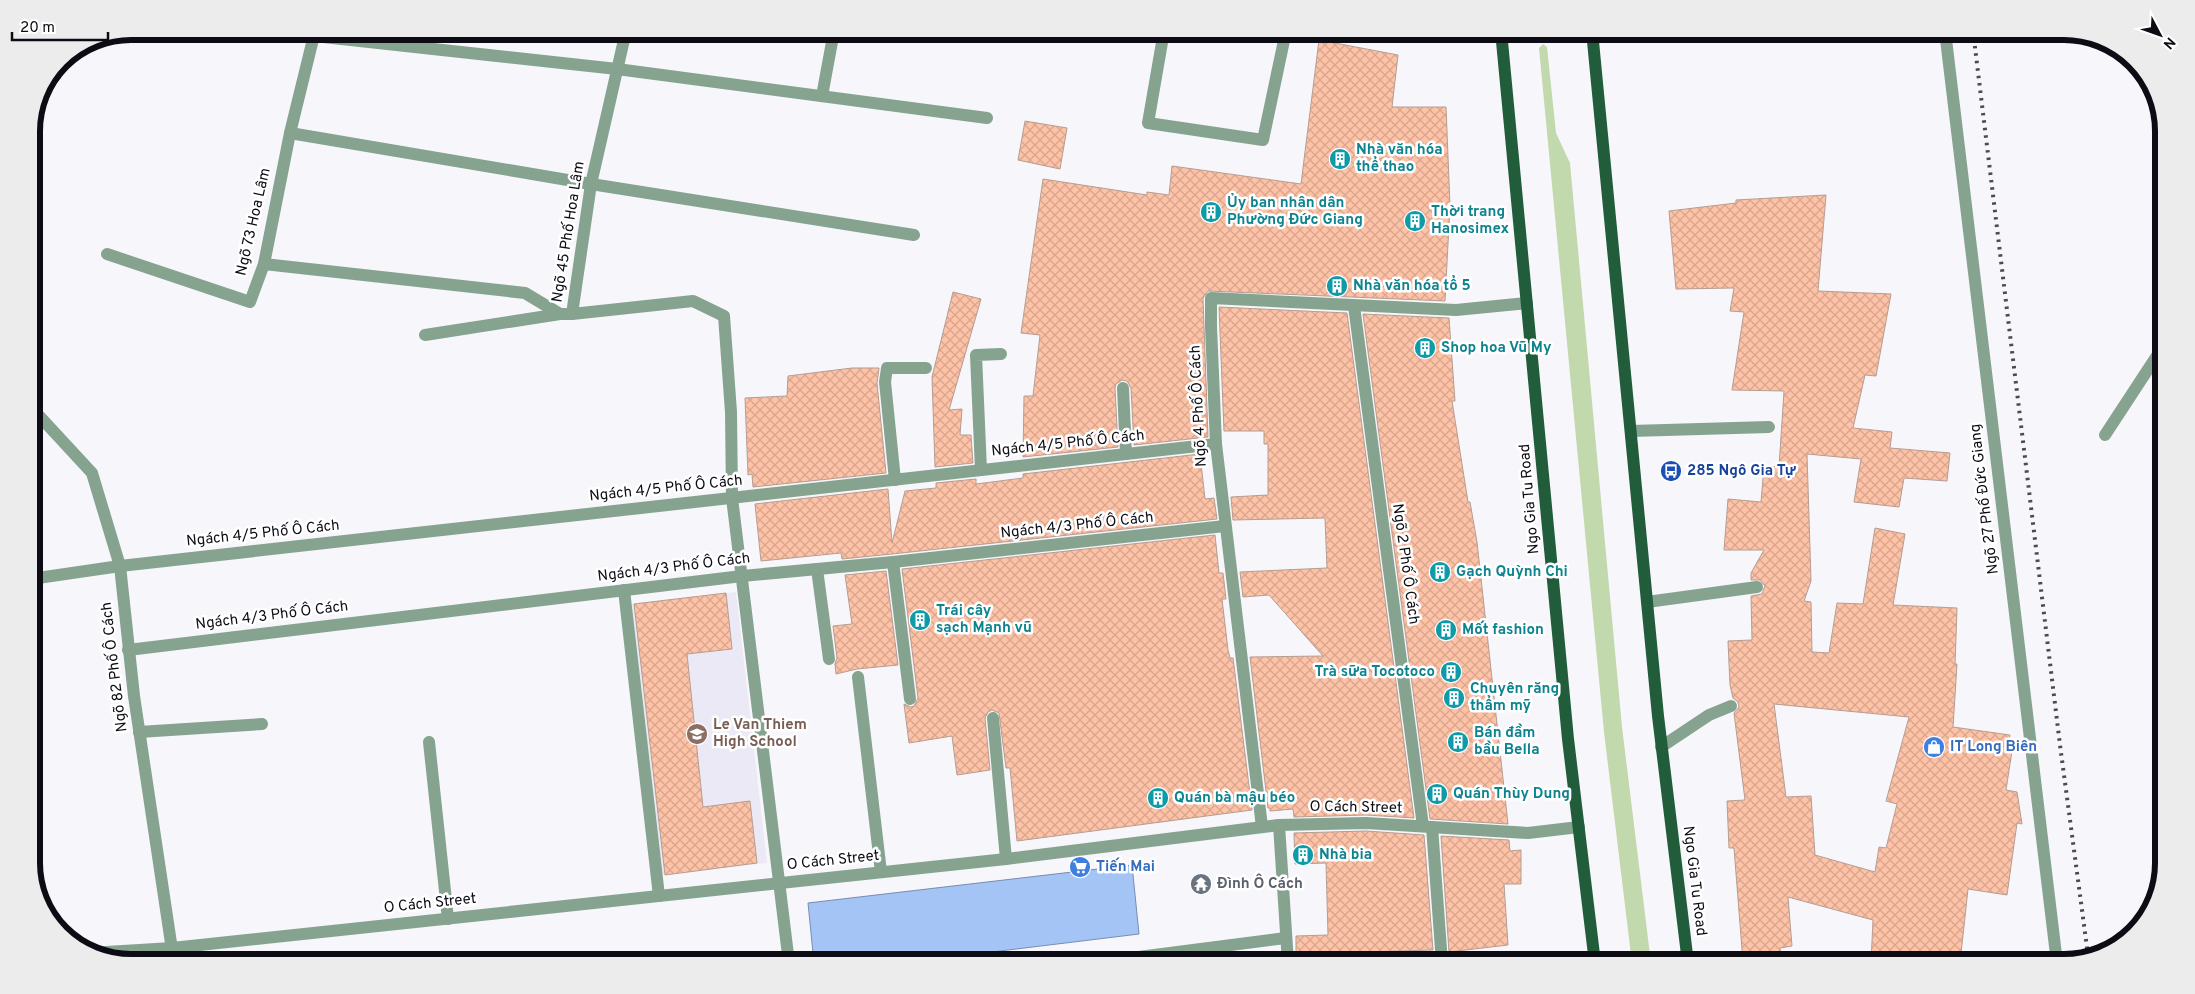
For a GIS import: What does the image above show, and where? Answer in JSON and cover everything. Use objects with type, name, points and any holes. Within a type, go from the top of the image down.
[{"type":"main road","name":"Ngo Gia Tu Road","points":[[1502,40],[1578,827],[1594,954]]},
{"type":"main road","name":"Ngo Gia Tu Road","points":[[1593,40],[1661,746],[1687,954]]},
{"type":"street","name":"Ngõ 73 Hoa Lâm","points":[[107,254],[250,302],[264,264],[290,132],[313,40]]},
{"type":"street","points":[[366,40],[617,69],[987,118]]},
{"type":"street","name":"Ngõ 45 Phố Hoa Lâm","points":[[624,40],[591,184],[566,314],[693,301],[724,316],[731,412],[732,498]]},
{"type":"street","points":[[822,96],[832,40]]},
{"type":"street","points":[[1162,40],[1148,123],[1263,140],[1284,40]]},
{"type":"street","name":"Ngõ 27 Phố Đức Giang","points":[[1946,40],[2055,954]]},
{"type":"street","points":[[290,132],[591,184],[914,235]]},
{"type":"street","points":[[264,264],[525,293],[566,314]]},
{"type":"street","name":"Ngõ 4 Phố Ô Cách","points":[[1262,827],[1216,444],[1211,298],[1456,310],[1528,303]]},
{"type":"street","name":"Ngõ 2 Phố Ô Cách","points":[[1354,306],[1428,827],[1441,954]]},
{"type":"street","points":[[424,335],[566,314]]},
{"type":"street","points":[[981,470],[976,355],[1002,354]]},
{"type":"street","points":[[2105,435],[2155,359]]},
{"type":"street","points":[[895,480],[885,382],[887,368],[926,368]]},
{"type":"street","points":[[1123,388],[1126,454]]},
{"type":"street","name":"Ngõ 82 Phố Ô Cách","points":[[40,415],[92,473],[120,566],[128,650],[139,732],[173,954]]},
{"type":"street","points":[[1631,431],[1769,427]]},
{"type":"street","name":"Ngách 4/5 Phố Ô Cách","points":[[40,578],[120,566],[1216,444]]},
{"type":"street","points":[[732,498],[788,954]]},
{"type":"street","name":"Ngách 4/3 Phố Ô Cách","points":[[128,650],[742,576],[893,562],[1225,526]]},
{"type":"street","points":[[893,562],[910,699]]},
{"type":"street","points":[[817,569],[829,659]]},
{"type":"street","points":[[1647,602],[1757,587]]},
{"type":"street","points":[[624,590],[659,896]]},
{"type":"street","points":[[858,677],[881,872]]},
{"type":"street","points":[[1661,746],[1709,715],[1731,706]]},
{"type":"street","points":[[993,718],[1006,859]]},
{"type":"street","points":[[139,732],[262,724]]},
{"type":"street","points":[[429,742],[448,919]]},
{"type":"street","name":"O Cách Street","points":[[113,952],[172,948],[1006,859],[1279,825],[1366,823],[1528,833],[1578,827]]},
{"type":"street","points":[[1279,825],[1287,954]]},
{"type":"street","points":[[1162,954],[1285,938]]},
{"type":"shaded area","name":"Le Van Thiem High School","points":[[736,592],[767,863],[658,875],[627,604]]},
{"type":"green space","points":[[1543,44],[1547,47],[1556,133],[1570,163],[1622,727],[1650,954],[1631,954],[1604,732],[1539,48]]},
{"type":"water","points":[[1132,865],[1139,934],[976,954],[813,954],[808,903]]},
{"type":"building","points":[[1319,40],[1398,55],[1392,107],[1446,107],[1450,206],[1445,301],[1208,291],[1203,298],[1208,437],[1134,445],[1131,388],[1127,381],[1122,380],[1116,384],[1115,388],[1118,447],[1023,457],[1024,396],[1033,396],[1040,335],[1021,333],[1043,179],[1147,195],[1147,192],[1169,195],[1172,166],[1301,184]]},
{"type":"building","points":[[1025,121],[1067,128],[1060,169],[1018,160]]},
{"type":"building","points":[[1826,195],[1818,291],[1891,294],[1876,376],[1865,375],[1853,428],[1892,432],[1890,448],[1950,453],[1947,481],[1904,478],[1899,507],[1854,502],[1861,459],[1807,454],[1811,581],[1804,601],[1811,602],[1812,652],[1829,653],[1837,603],[1863,604],[1875,528],[1905,534],[1893,605],[1957,608],[1955,664],[1957,664],[1953,727],[2010,735],[2008,750],[2012,751],[2006,790],[2017,792],[2022,824],[2017,823],[2007,895],[1968,889],[1961,954],[1871,954],[1873,920],[1788,897],[1792,946],[1780,948],[1781,954],[1742,954],[1734,848],[1729,848],[1727,801],[1745,800],[1734,713],[1739,707],[1738,702],[1733,698],[1730,685],[1728,641],[1752,640],[1751,596],[1762,594],[1765,586],[1760,580],[1751,580],[1751,573],[1764,550],[1724,550],[1728,499],[1761,502],[1764,466],[1779,467],[1784,391],[1732,390],[1744,312],[1730,311],[1734,288],[1676,289],[1669,211],[1736,203],[1736,200]],"holes":[[[1774,704],[1909,717],[1886,801],[1897,804],[1886,848],[1879,847],[1875,872],[1815,855],[1811,796],[1786,797]]]},
{"type":"building","points":[[953,292],[981,299],[949,410],[962,409],[960,435],[971,435],[973,463],[935,467],[932,377]]},
{"type":"building","points":[[1219,307],[1347,313],[1414,818],[1366,815],[1294,817],[1293,809],[1270,811],[1270,808],[1268,808],[1250,657],[1323,656],[1269,595],[1243,597],[1240,572],[1327,568],[1325,518],[1233,520],[1231,497],[1268,495],[1268,444],[1264,444],[1264,431],[1224,431]]},
{"type":"building","points":[[1363,314],[1449,318],[1455,401],[1452,401],[1468,502],[1470,502],[1477,542],[1508,824],[1430,819]]},
{"type":"building","points":[[852,368],[879,368],[877,383],[886,473],[753,487],[752,474],[748,475],[745,398],[787,396],[788,376]]},
{"type":"building","points":[[1200,454],[1205,499],[1214,498],[1217,519],[842,559],[841,553],[761,561],[755,504],[888,489],[892,543],[905,491],[936,488],[936,483],[976,479],[976,484],[1023,478],[1023,474]]},
{"type":"building","points":[[1215,535],[1219,573],[1223,573],[1226,599],[1222,599],[1228,650],[1230,658],[1233,658],[1252,810],[1017,841],[1010,768],[1006,768],[999,713],[992,710],[988,712],[985,718],[990,770],[957,775],[952,736],[909,743],[904,704],[911,707],[914,706],[918,698],[902,569]]},
{"type":"building","points":[[886,571],[898,665],[857,669],[836,674],[835,664],[837,658],[833,626],[852,624],[845,575]]},
{"type":"building","name":"Le Van Thiem High School","points":[[726,593],[732,649],[687,654],[703,807],[750,801],[757,863],[665,875],[634,604]]},
{"type":"building","points":[[1366,831],[1424,835],[1433,950],[1296,954],[1296,936],[1328,935],[1326,863],[1295,864],[1294,833]]},
{"type":"building","points":[[1441,836],[1509,840],[1510,851],[1521,850],[1521,884],[1504,884],[1508,945],[1449,952]]},
{"type":"railway","points":[[1974,40],[2060,745],[2087,950]]},
{"type":"place","name":"Nhà văn hóa thể thao","points":[[1340,159]]},
{"type":"place","name":"Ủy ban nhân dân Phường Đức Giang","points":[[1211,212]]},
{"type":"place","name":"Thời trang Hanosimex","points":[[1415,221]]},
{"type":"place","name":"Nhà văn hóa tổ 5","points":[[1337,286]]},
{"type":"place","name":"Shop hoa Vũ My","points":[[1425,348]]},
{"type":"place","name":"285 Ngô Gia Tự","points":[[1671,471]]},
{"type":"place","name":"Gạch Quỳnh Chi","points":[[1440,572]]},
{"type":"place","name":"Trái cây sạch Mạnh vũ","points":[[920,620]]},
{"type":"place","name":"Mốt fashion","points":[[1446,630]]},
{"type":"place","name":"Trà sữa Tocotoco","points":[[1451,672]]},
{"type":"place","name":"Chuyên răng thẩm mỹ","points":[[1454,698]]},
{"type":"place","name":"Le Van Thiem High School","points":[[697,734]]},
{"type":"place","name":"Bán đầm bầu Bella","points":[[1458,742]]},
{"type":"place","name":"IT Long Biên","points":[[1934,747]]},
{"type":"place","name":"Quán Thùy Dung","points":[[1437,794]]},
{"type":"place","name":"Quán bà mậu béo","points":[[1158,798]]},
{"type":"place","name":"Nhà bia","points":[[1303,855]]},
{"type":"place","name":"Tiến Mai","points":[[1080,867]]},
{"type":"place","name":"Đình Ô Cách","points":[[1201,884]]}]
